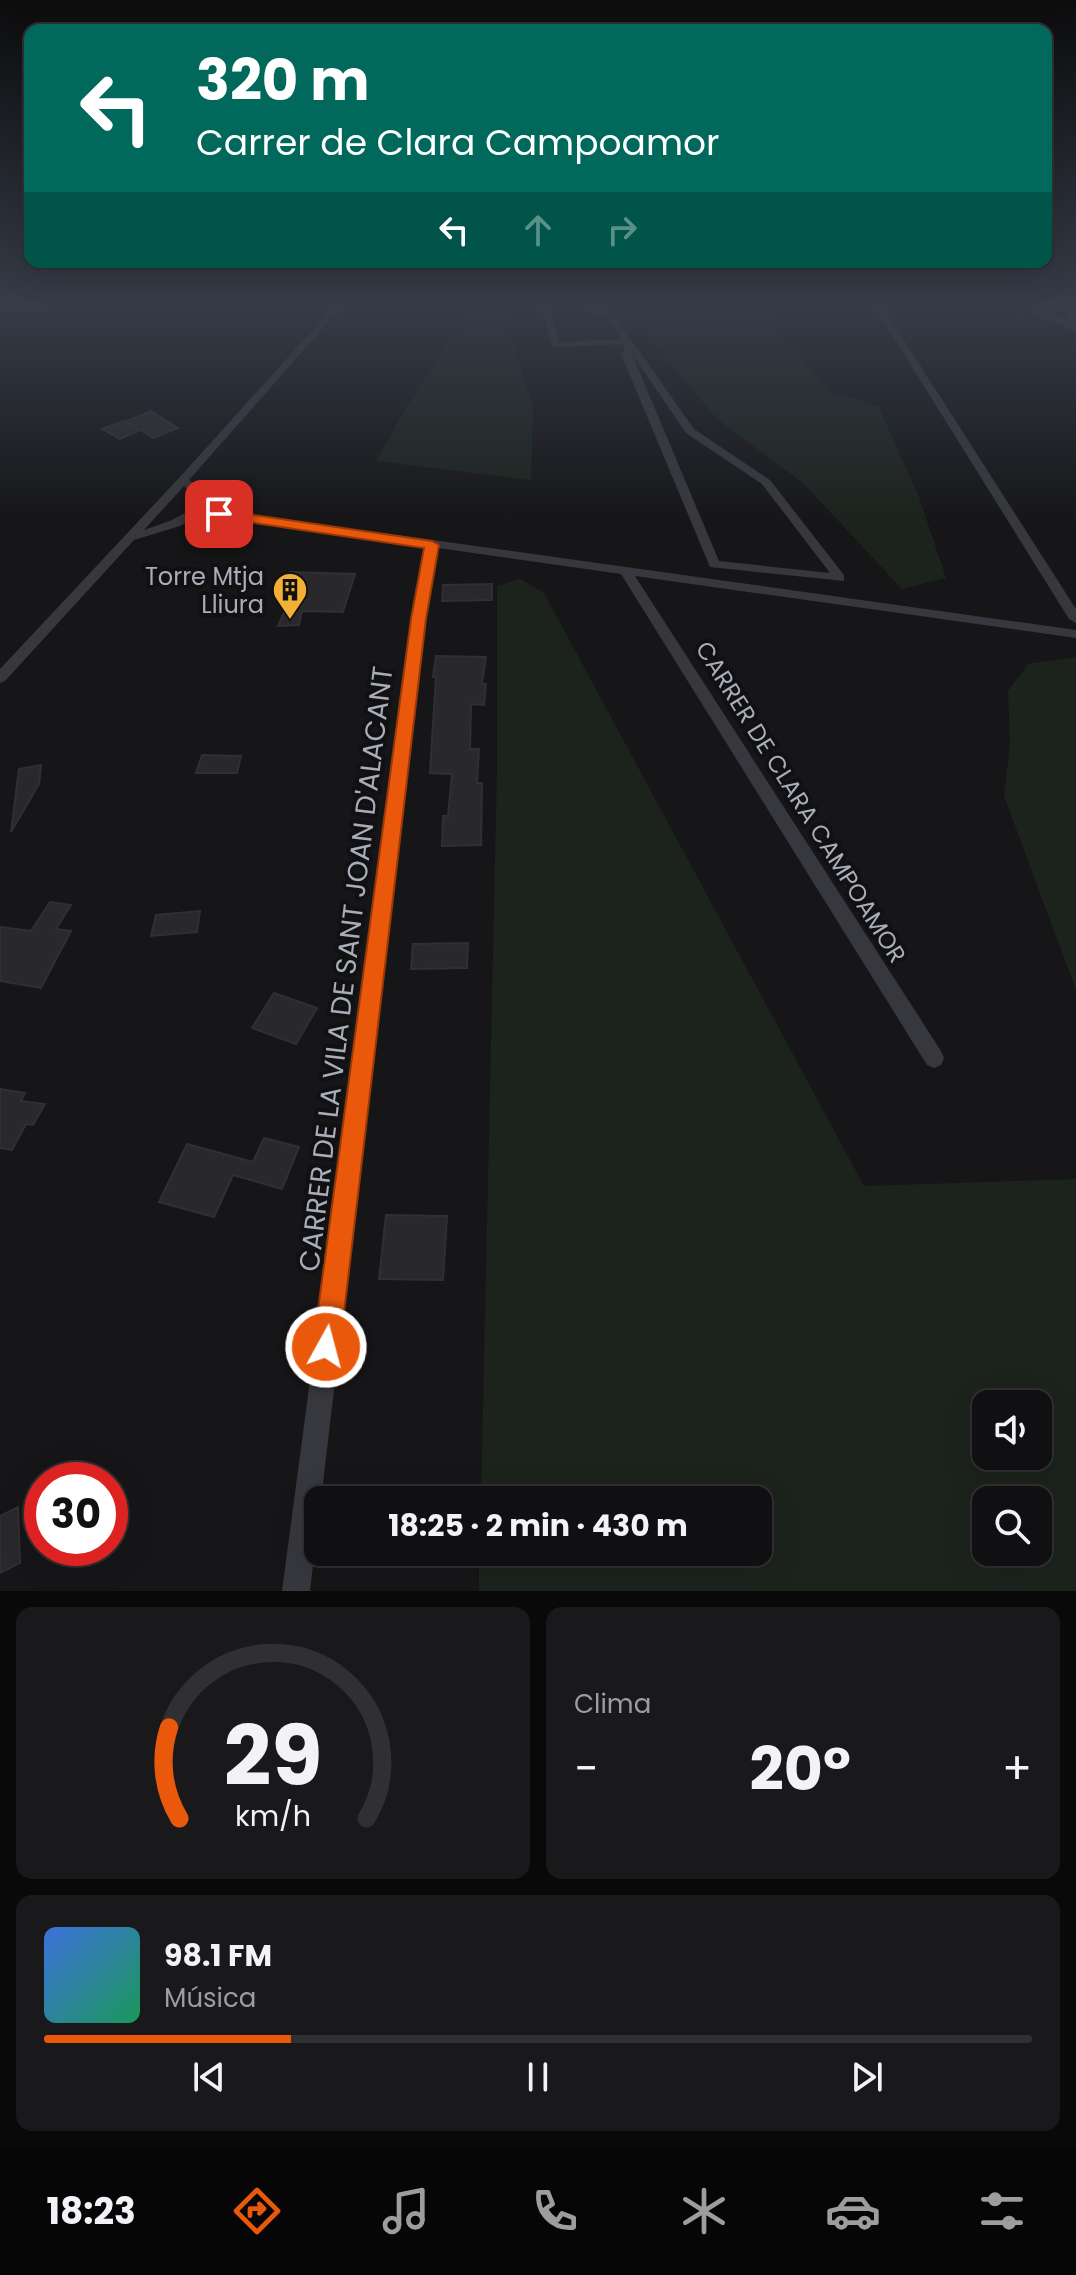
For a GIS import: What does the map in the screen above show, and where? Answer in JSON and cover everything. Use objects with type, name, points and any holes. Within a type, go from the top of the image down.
[{"type":"street","points":[[0,678],[277,375]]},
{"type":"street","points":[[635,375],[714,564],[840,578],[766,482],[690,431],[651,375]]},
{"type":"street","points":[[922,375],[1076,619]]},
{"type":"street","points":[[183,480],[198,492],[198,511]]},
{"type":"street","points":[[131,537],[176,523],[198,511],[1076,634]]},
{"type":"street","name":"CARRER DE LA VILA DE SANT JOAN D'ALACANT","points":[[296,1591],[418,619],[432,545]]},
{"type":"street","name":"CARRER DE CLARA CAMPOAMOR","points":[[626,572],[934,1058]]},
{"type":"shaded area","points":[[427,375],[523,375],[533,409],[531,480],[376,461]]},
{"type":"shaded area","points":[[680,375],[816,375],[829,391],[879,407],[919,497],[946,578],[902,589],[803,483],[717,419]]},
{"type":"shaded area","points":[[520,579],[544,593],[864,1186],[1076,1179],[1076,1591],[479,1591],[479,1566],[772,1566],[772,1486],[481,1486],[497,770],[497,586]]},
{"type":"shaded area","points":[[1076,657],[1076,990],[1004,796],[1010,743],[1008,691],[1028,664]]},
{"type":"building","points":[[151,411],[178,428],[153,438],[127,421]]},
{"type":"building","points":[[123,421],[140,430],[120,439],[102,429]]},
{"type":"building","points":[[290,572],[355,574],[343,612],[302,611],[299,625],[278,626],[291,596],[280,596]]},
{"type":"building","points":[[492,584],[492,600],[442,601],[443,585]]},
{"type":"building","points":[[436,656],[486,657],[482,684],[486,684],[484,705],[471,704],[470,749],[479,749],[477,783],[482,783],[481,845],[442,846],[443,816],[448,816],[452,774],[430,773]]},
{"type":"building","points":[[202,755],[241,756],[237,773],[196,773]]},
{"type":"building","points":[[41,765],[39,784],[11,832],[19,769]]},
{"type":"building","points":[[50,902],[71,905],[56,929],[71,931],[41,988],[0,981],[0,927],[31,931]]},
{"type":"building","points":[[200,911],[197,932],[151,936],[156,915]]},
{"type":"building","points":[[468,943],[467,968],[411,969],[413,944]]},
{"type":"building","points":[[274,993],[317,1008],[296,1044],[252,1028]]},
{"type":"building","points":[[0,1089],[25,1093],[21,1101],[45,1104],[33,1125],[26,1124],[12,1150],[0,1148]]},
{"type":"building","points":[[264,1138],[299,1147],[282,1189],[233,1175],[214,1217],[159,1202],[187,1144],[253,1162]]},
{"type":"building","points":[[386,1215],[447,1216],[443,1280],[379,1279]]},
{"type":"building","points":[[18,1507],[20,1563],[0,1573],[0,1516]]},
{"type":"place","name":"Torre Mtja Lliura","points":[[290,621]]},
{"type":"route","points":[[219,514],[432,545],[418,619],[326,1347]]}]
